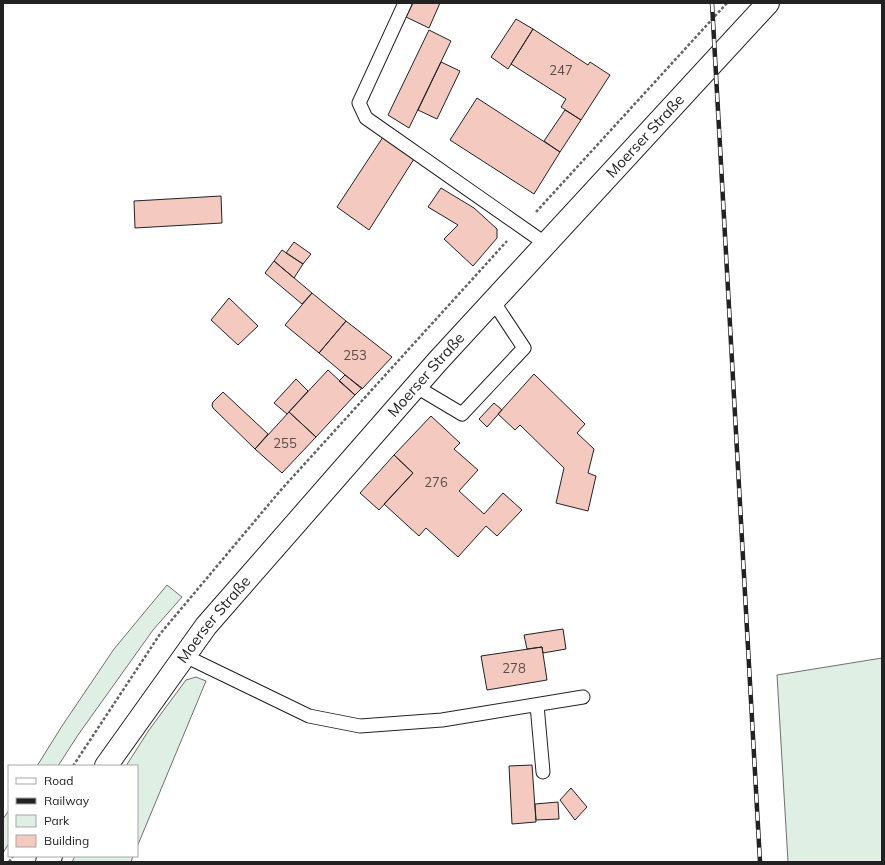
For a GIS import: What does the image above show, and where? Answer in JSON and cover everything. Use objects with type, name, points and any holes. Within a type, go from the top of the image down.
[{"type":"main road","name":"Moerser Straße","points":[[107,765],[206,626],[416,386],[768,3]]},
{"type":"lane","points":[[405,3],[360,103],[366,118],[546,244]]},
{"type":"lane","points":[[416,386],[462,414],[524,348],[493,301]]},
{"type":"lane","points":[[185,656],[309,716],[360,726],[442,720],[583,697]]},
{"type":"lane","points":[[537,705],[543,772]]},
{"type":"green space","points":[[167,585],[182,597],[153,630],[78,735],[59,765],[38,765],[62,726],[114,649]]},
{"type":"green space","points":[[882,658],[882,862],[788,862],[777,675]]},
{"type":"green space","points":[[196,677],[206,681],[138,845],[138,765],[127,765],[149,730],[186,680]]},
{"type":"green space","points":[[8,812],[8,845],[3,853],[3,819]]},
{"type":"green space","points":[[74,857],[133,857],[131,862],[72,862]]},
{"type":"building","points":[[413,3],[440,3],[429,28],[406,17]]},
{"type":"building","points":[[516,19],[533,29],[508,69],[491,57]]},
{"type":"building","points":[[533,29],[588,65],[590,62],[610,75],[581,120],[561,107],[566,99],[511,64]]},
{"type":"building","points":[[429,30],[451,41],[409,128],[388,115]]},
{"type":"building","points":[[441,62],[460,71],[437,119],[418,110]]},
{"type":"building","points":[[477,98],[560,152],[534,194],[450,140]]},
{"type":"building","points":[[565,110],[581,120],[560,152],[544,141]]},
{"type":"building","points":[[383,137],[414,159],[369,230],[337,207]]},
{"type":"building","points":[[441,188],[474,208],[497,229],[497,238],[473,266],[444,239],[458,225],[428,207]]},
{"type":"building","points":[[221,196],[222,223],[135,228],[134,201]]},
{"type":"building","points":[[294,242],[311,254],[303,264],[286,253]]},
{"type":"building","points":[[282,250],[303,264],[294,278],[274,261]]},
{"type":"building","points":[[274,261],[312,293],[302,304],[265,273]]},
{"type":"building","points":[[312,293],[346,321],[319,353],[285,325]]},
{"type":"building","points":[[229,298],[258,326],[238,345],[211,320]]},
{"type":"building","points":[[346,321],[392,357],[362,389],[319,353]]},
{"type":"building","points":[[328,370],[355,395],[316,437],[289,412]]},
{"type":"building","points":[[534,374],[585,424],[577,433],[594,449],[588,473],[596,476],[588,511],[556,503],[564,468],[520,425],[515,430],[498,414]]},
{"type":"building","points":[[345,375],[362,388],[355,395],[339,381]]},
{"type":"building","points":[[296,379],[308,391],[287,414],[274,403]]},
{"type":"building","points":[[223,392],[268,434],[255,449],[213,408],[213,402]]},
{"type":"building","points":[[494,403],[502,410],[487,427],[479,419]]},
{"type":"building","points":[[289,412],[316,437],[282,473],[255,449]]},
{"type":"building","points":[[431,416],[460,443],[454,449],[478,470],[459,491],[484,514],[503,493],[522,510],[497,536],[486,526],[458,557],[426,528],[419,536],[384,504],[413,473],[394,455]]},
{"type":"building","points":[[394,455],[413,473],[379,510],[360,493]]},
{"type":"building","points":[[563,629],[566,649],[543,653],[542,647],[527,649],[524,635]]},
{"type":"building","points":[[542,647],[547,680],[487,690],[481,656]]},
{"type":"building","points":[[532,765],[536,822],[512,824],[509,766]]},
{"type":"building","points":[[571,788],[587,807],[575,820],[560,800]]},
{"type":"building","points":[[558,802],[559,819],[536,820],[535,804]]},
{"type":"railway","points":[[712,3],[760,862]]}]
